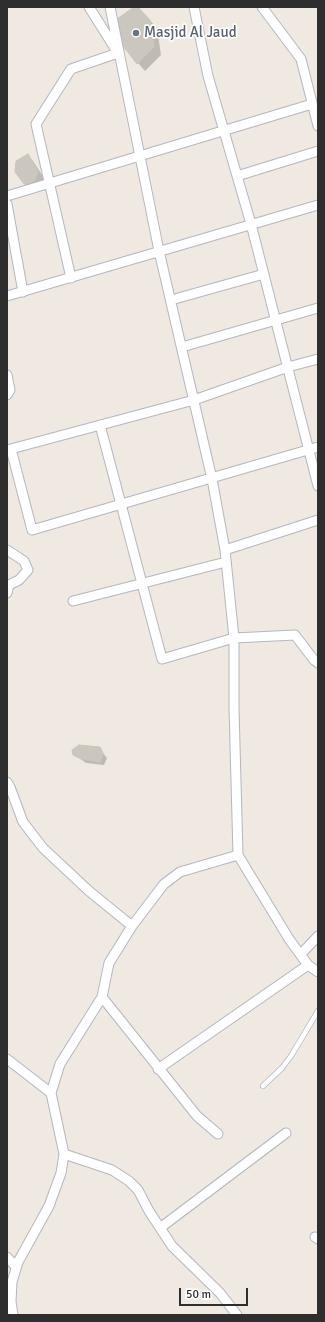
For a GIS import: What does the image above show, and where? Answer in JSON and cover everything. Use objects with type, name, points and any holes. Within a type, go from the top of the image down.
[{"type":"street","points":[[89,7],[118,53]]},
{"type":"street","points":[[110,7],[159,252],[212,479],[226,550],[234,638],[234,708],[238,855],[286,934],[308,964],[318,972]]},
{"type":"street","points":[[194,7],[208,76],[252,224],[288,367],[313,449],[318,486]]},
{"type":"street","points":[[262,7],[300,59],[318,126]]},
{"type":"street","points":[[71,278],[36,124],[71,69],[118,53]]},
{"type":"street","points":[[7,196],[312,104]]},
{"type":"street","points":[[237,176],[318,151]]},
{"type":"street","points":[[7,204],[23,292]]},
{"type":"street","points":[[7,296],[318,205]]},
{"type":"street","points":[[171,300],[264,274]]},
{"type":"street","points":[[182,347],[318,308]]},
{"type":"street","points":[[313,449],[32,530],[9,449],[194,400],[288,367],[318,359]]},
{"type":"street","points":[[7,375],[10,390],[7,395]]},
{"type":"street","points":[[100,425],[162,659],[234,638],[294,635],[318,663]]},
{"type":"street","points":[[226,550],[318,520]]},
{"type":"street","points":[[7,550],[24,561],[28,570],[19,580],[9,585],[7,593]]},
{"type":"street","points":[[73,601],[226,562]]},
{"type":"street","points":[[7,782],[23,822],[43,848],[89,891],[132,926]]},
{"type":"street","points":[[13,1315],[11,1302],[12,1282],[16,1267],[49,1206],[60,1173],[64,1154],[51,1093],[60,1064],[102,997],[109,963],[132,926],[164,884],[180,872],[238,855]]},
{"type":"street","points":[[301,954],[318,936]]},
{"type":"street","points":[[158,1069],[308,964]]},
{"type":"street","points":[[102,997],[158,1069],[198,1116],[218,1134]]},
{"type":"street","points":[[7,1059],[51,1093]]},
{"type":"street","points":[[160,1228],[286,1133]]},
{"type":"street","points":[[64,1154],[112,1170],[129,1181],[138,1190],[172,1246],[220,1293],[237,1315]]},
{"type":"street","points":[[7,1257],[16,1267]]},
{"type":"lane","points":[[263,1086],[282,1068],[291,1056],[318,1011]]},
{"type":"building","name":"Masjid Al Jaud","points":[[134,7],[138,7],[150,20],[154,47],[137,64],[123,46],[117,19]]},
{"type":"building","points":[[28,154],[38,172],[35,180],[29,184],[24,184],[15,172],[16,161]]},
{"type":"building","points":[[79,745],[100,747],[103,753],[100,762],[81,759],[73,755],[72,750]]},
{"type":"place","name":"Masjid Al Jaud","points":[[136,33]]}]
